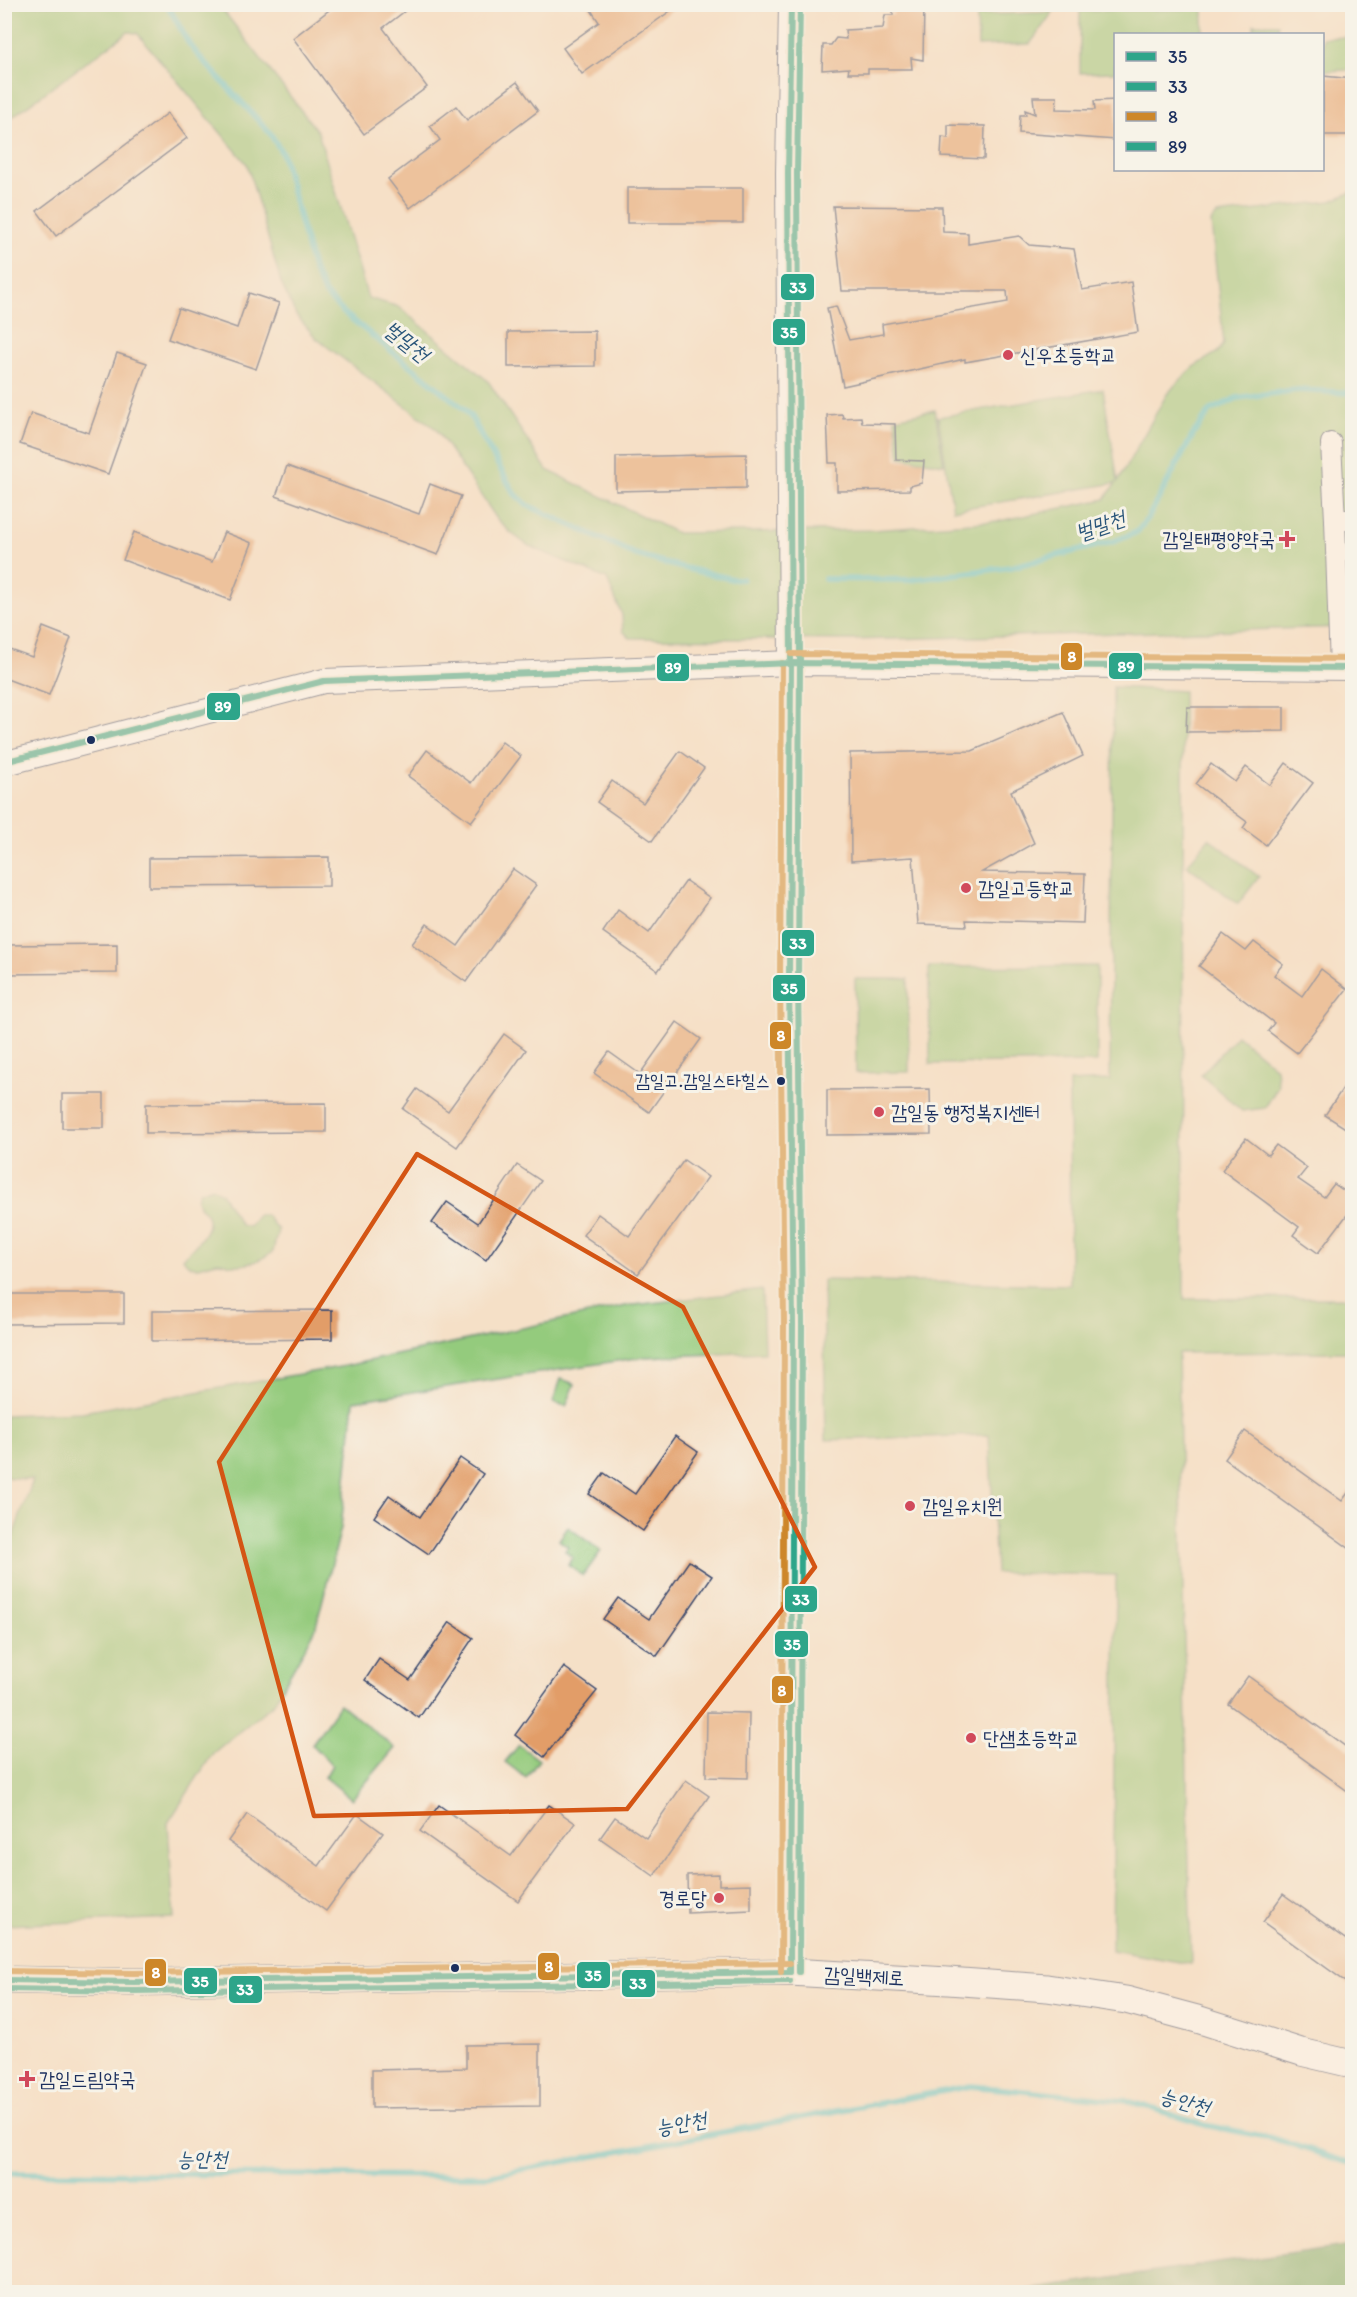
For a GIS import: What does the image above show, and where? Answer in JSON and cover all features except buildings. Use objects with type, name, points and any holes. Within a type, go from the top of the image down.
[{"type":"main road","name":"감일백제로","points":[[4,1980],[154,1982],[790,1972],[1047,1988],[1126,2000],[1197,2019],[1301,2052],[1353,2064]]},
{"type":"street","points":[[790,1972],[793,1324],[789,980],[791,663],[788,173],[791,4]]},
{"type":"street","points":[[4,762],[324,681],[791,663],[1346,669],[1344,520],[1331,443]]},
{"type":"highlighted area","points":[[417,1154],[683,1307],[815,1567],[627,1809],[314,1816],[219,1462]]},
{"type":"green space","points":[[5,5],[219,5],[318,132],[368,298],[399,307],[488,381],[547,470],[677,533],[873,530],[999,521],[1105,499],[1116,483],[953,510],[938,417],[1103,389],[1118,481],[1167,394],[1193,367],[1218,352],[1224,344],[1211,222],[1217,215],[1331,201],[1352,192],[1352,627],[850,640],[630,638],[623,631],[622,615],[607,579],[529,546],[511,533],[497,519],[436,429],[317,339],[296,315],[281,283],[247,164],[137,33],[128,32],[5,122]]},
{"type":"green space","points":[[1203,9],[1203,33],[1114,33],[1114,72],[1080,73],[1080,11]]},
{"type":"green space","points":[[1053,12],[1030,44],[978,46],[977,15]]},
{"type":"green space","points":[[1254,24],[1278,24],[1278,33],[1254,33]]},
{"type":"green space","points":[[1351,37],[1351,70],[1324,71],[1324,38]]},
{"type":"green space","points":[[935,410],[944,464],[900,457],[895,418]]},
{"type":"green space","points":[[1113,687],[1183,691],[1184,1299],[1352,1298],[1352,1352],[1178,1353],[1191,1964],[1112,1950],[1116,1575],[996,1573],[989,1435],[826,1440],[823,1280],[1070,1285],[1069,1082],[1110,1080]]},
{"type":"green space","points":[[1209,838],[1259,877],[1238,904],[1187,865]]},
{"type":"green space","points":[[1097,966],[1097,1062],[930,1064],[929,967]]},
{"type":"green space","points":[[855,979],[908,979],[909,1072],[856,1073]]},
{"type":"green space","points":[[1237,1035],[1276,1068],[1278,1086],[1265,1108],[1242,1111],[1201,1075]]},
{"type":"green space","points":[[212,1187],[221,1193],[241,1225],[249,1227],[258,1215],[266,1215],[278,1230],[273,1252],[243,1265],[218,1262],[195,1267],[187,1263],[183,1258],[199,1241],[207,1228],[206,1214],[200,1208],[197,1199],[199,1192]]},
{"type":"green space","points":[[762,1290],[764,1352],[643,1357],[354,1401],[341,1528],[315,1630],[273,1704],[213,1753],[168,1823],[174,1918],[5,1925],[5,1558],[33,1480],[5,1477],[5,1415],[82,1412],[340,1367],[626,1306]]},
{"type":"green space","points":[[561,1379],[575,1384],[566,1406],[553,1402]]},
{"type":"green space","points":[[568,1527],[601,1551],[583,1576],[568,1565],[573,1558],[565,1551],[568,1547],[559,1540]]},
{"type":"green space","points":[[340,1704],[395,1748],[352,1799],[325,1777],[332,1765],[312,1744]]},
{"type":"green space","points":[[519,1745],[539,1760],[526,1778],[505,1762]]},
{"type":"green space","points":[[1352,2244],[1352,2292],[1014,2292]]},
{"type":"waterway","name":"벌말천","points":[[167,4],[198,55],[270,133],[282,153],[313,269],[325,294],[344,313],[463,408],[471,417],[514,493],[527,505],[634,554],[732,579],[742,579]]},
{"type":"waterway","name":"벌말천","points":[[825,579],[909,580],[1011,567],[1115,541],[1137,532],[1148,518],[1194,433],[1210,411],[1237,398],[1297,390],[1352,393]]},
{"type":"waterway","name":"능안천","points":[[4,2173],[487,2176],[971,2086],[1128,2101],[1205,2125],[1272,2138],[1352,2164]]},
{"type":"transit line","name":"35","points":[[790,1972],[793,1324],[789,980],[791,663],[788,173],[791,4]]},
{"type":"transit line","name":"33","points":[[799,1972],[802,1324],[798,980],[800,663],[797,173],[800,4]]},
{"type":"transit line","name":"8","points":[[791,654],[1352,659]]},
{"type":"transit line","name":"8","points":[[781,1972],[784,1324],[780,980],[782,663]]},
{"type":"transit line","name":"89","points":[[4,762],[324,681],[791,663],[1352,668]]},
{"type":"transit line","name":"8","points":[[4,1971],[134,1973],[790,1963]]},
{"type":"transit line","name":"35","points":[[4,1980],[134,1982],[790,1972]]},
{"type":"transit line","name":"33","points":[[4,1989],[134,1991],[790,1981]]},
{"type":"place","name":"신우초등학교","points":[[1008,355]]},
{"type":"place","name":"감일태평양약국","points":[[1287,539]]},
{"type":"place","name":"감일고등학교","points":[[966,888]]},
{"type":"place","name":"감일고.감일스타힐스","points":[[781,1081]]},
{"type":"place","name":"감일동 행정복지센터","points":[[879,1112]]},
{"type":"place","name":"감일유치원","points":[[910,1506]]},
{"type":"place","name":"단샘초등학교","points":[[971,1738]]},
{"type":"place","name":"경로당","points":[[719,1898]]},
{"type":"place","name":"감일드림약국","points":[[27,2079]]}]
